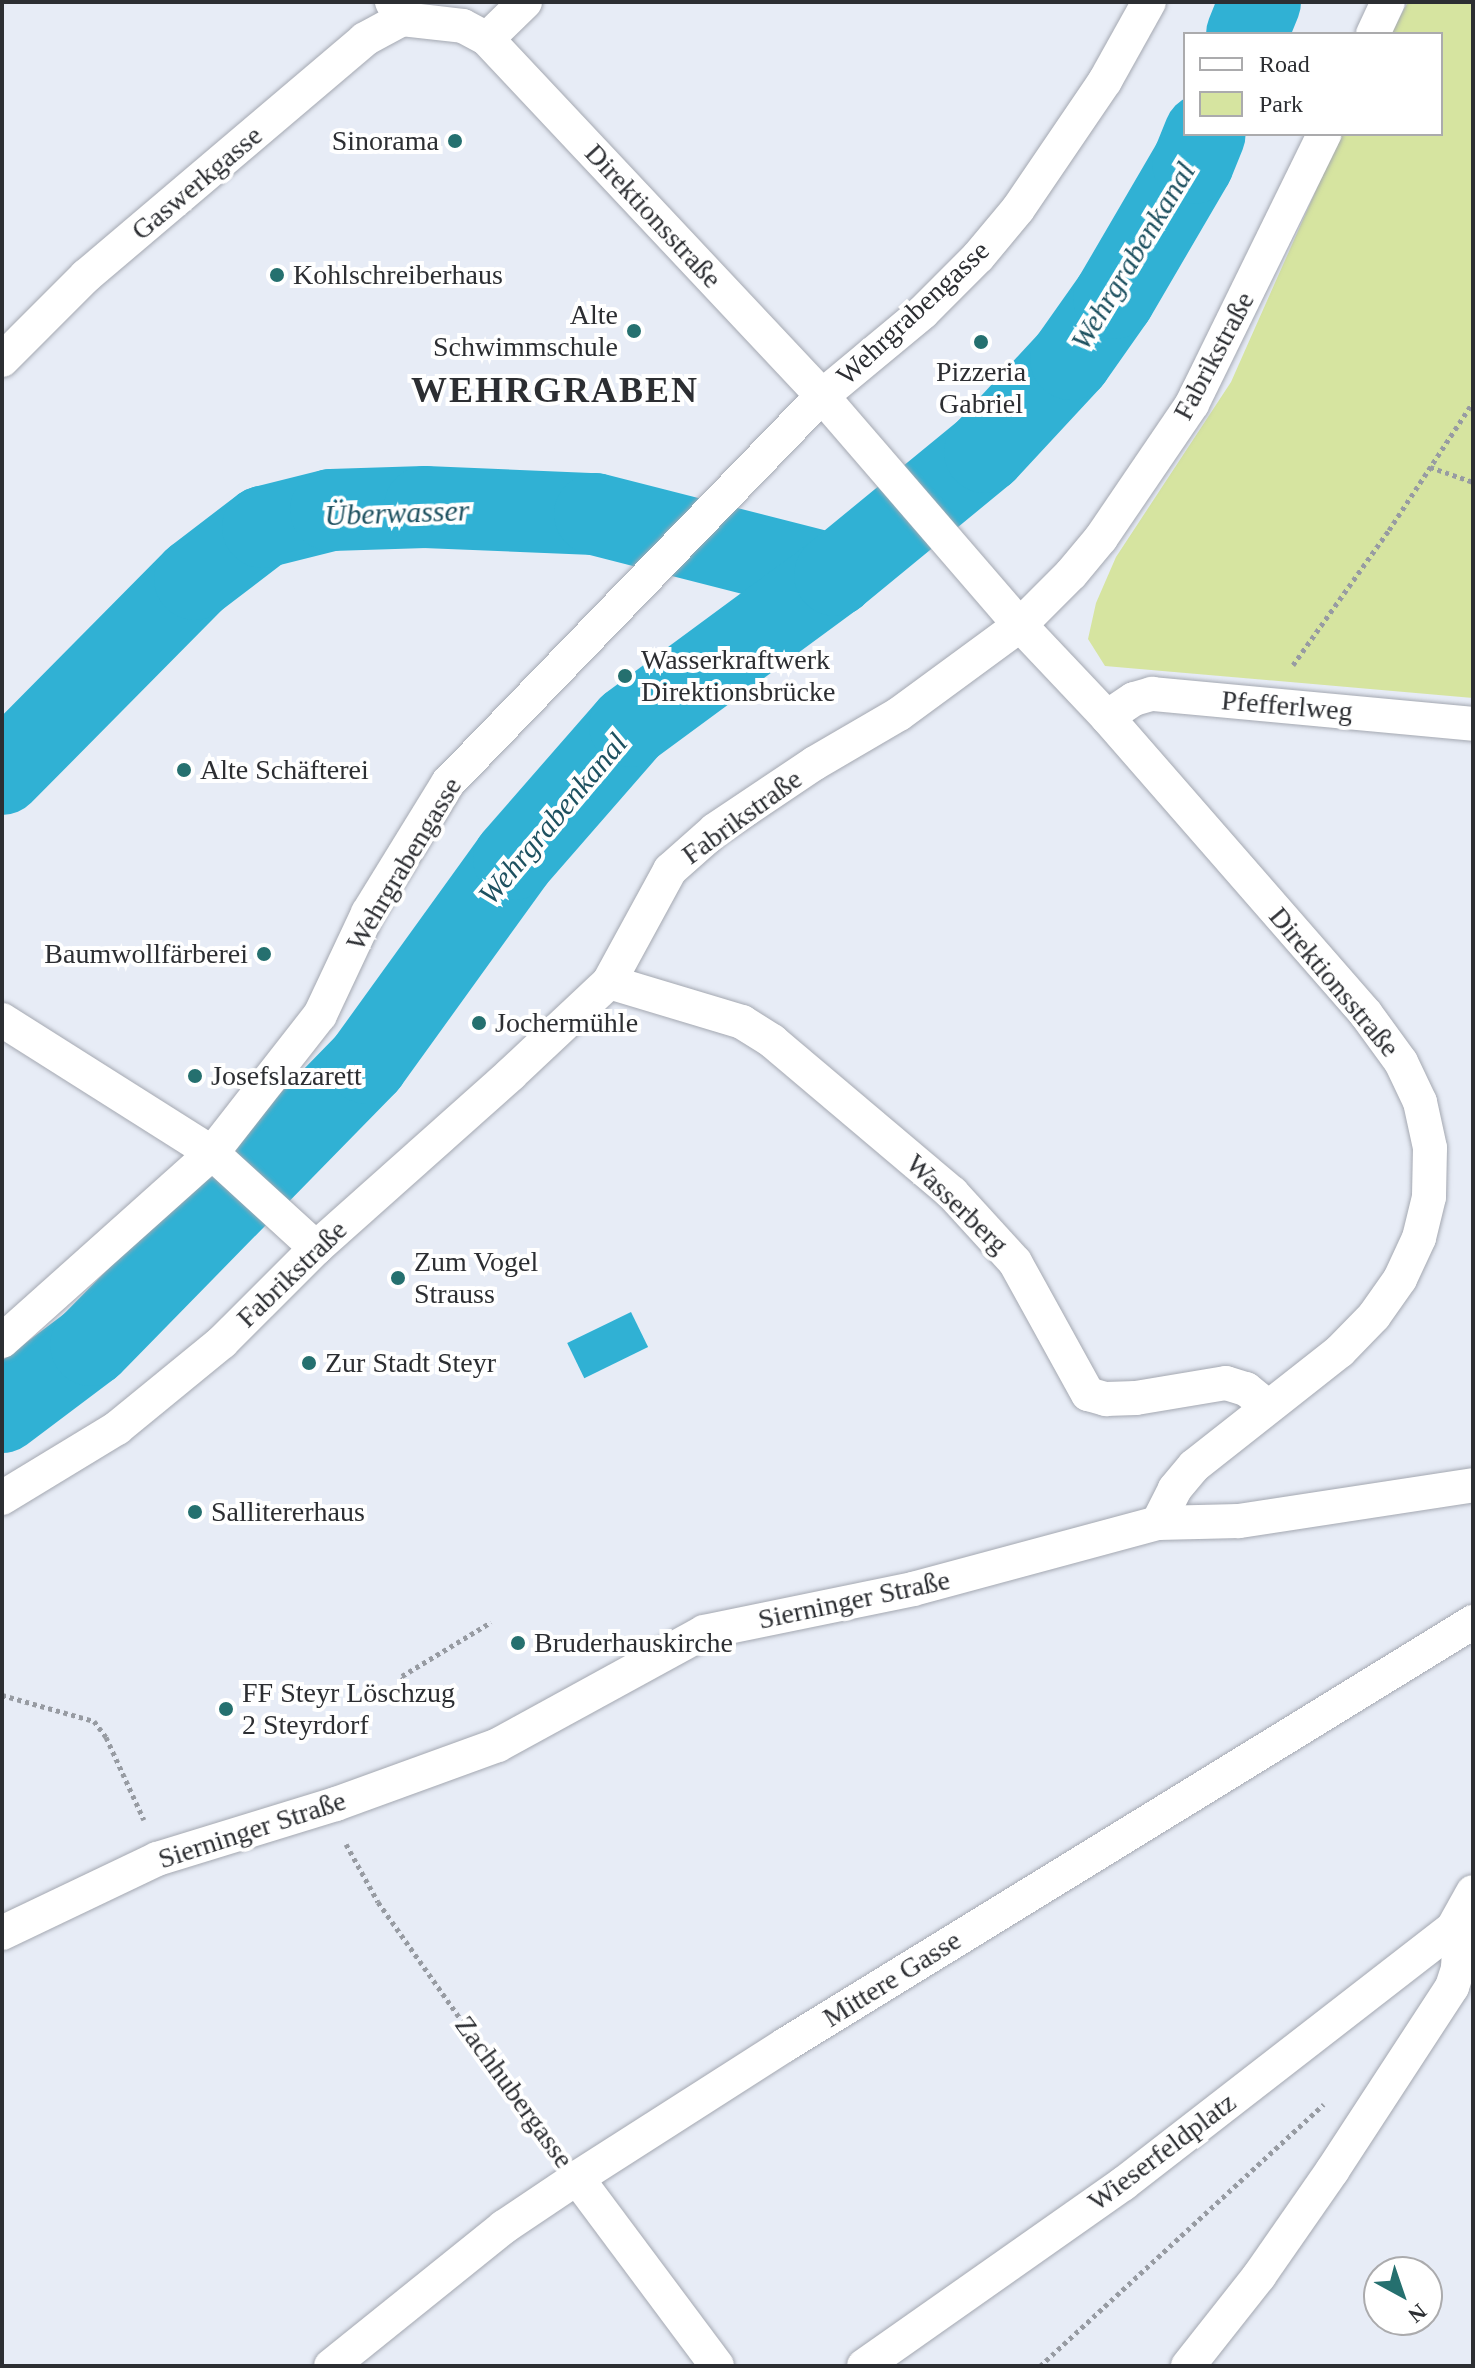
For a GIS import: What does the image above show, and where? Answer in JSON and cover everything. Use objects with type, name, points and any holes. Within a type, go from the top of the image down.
[{"type":"street","points":[[487,39],[525,2]]},
{"type":"street","name":"Wehrgrabengasse","points":[[2,1341],[219,1158],[320,1015],[368,913],[448,783],[822,396],[923,312],[988,245],[1018,209],[1105,81],[1149,2]]},
{"type":"street","points":[[1374,32],[1388,2]]},
{"type":"street","name":"Direktionsstraße","points":[[397,10],[463,26],[487,39],[822,396],[1020,625],[1107,717],[1366,1014],[1401,1062],[1420,1102],[1430,1148],[1429,1197],[1419,1238],[1400,1279],[1374,1316],[1340,1351],[1194,1466],[1175,1489],[1158,1523]]},
{"type":"street","name":"Gaswerkgasse","points":[[2,360],[86,276],[397,10]]},
{"type":"street","name":"Fabrikstraße","points":[[2,1498],[117,1428],[222,1342],[305,1236],[609,982],[670,870],[715,830],[815,763],[899,714],[1020,625],[1101,538],[1192,404],[1323,136]]},
{"type":"street","name":"Pfefferlweg","points":[[1107,717],[1134,699],[1152,694],[1473,724]]},
{"type":"street","name":"Wasserberg","points":[[609,982],[742,1022],[772,1041],[830,1089],[985,1225],[1015,1262],[1039,1299],[1069,1364],[1088,1394],[1106,1399],[1136,1398],[1226,1383],[1246,1389],[1268,1407]]},
{"type":"street","points":[[2,1020],[219,1158],[305,1236]]},
{"type":"street","name":"Sierninger Straße","points":[[2,1933],[157,1859],[326,1807],[498,1745],[704,1632],[913,1589],[1158,1523],[1239,1521],[1473,1485]]},
{"type":"street","name":"Mittere Gasse","points":[[331,2366],[493,2236],[577,2178],[798,2036],[1473,1622]]},
{"type":"street","name":"Wieserfeldplatz","points":[[864,2366],[1123,2184],[1453,1928],[1473,1892]]},
{"type":"street","points":[[1188,2366],[1259,2276],[1305,2211],[1452,1987],[1458,1968],[1459,1948],[1453,1928]]},
{"type":"street","name":"Zachhubergasse","points":[[577,2178],[717,2366]]},
{"type":"path","points":[[1272,705],[1293,665],[1473,402]]},
{"type":"path","points":[[1430,467],[1473,482]]},
{"type":"path","points":[[404,1704],[407,1684],[402,1676],[491,1622]]},
{"type":"path","points":[[2,1695],[94,1721],[106,1737],[139,1806]]},
{"type":"path","name":"Zachhubergasse","points":[[326,1807],[378,1902],[555,2152],[577,2178]]},
{"type":"path","points":[[1040,2366],[1330,2099]]},
{"type":"green space","points":[[1408,2],[1473,2],[1473,698],[1105,666],[1088,639],[1096,603],[1116,557],[1231,382],[1340,136],[1443,136],[1443,32],[1392,32]]},
{"type":"water","points":[[631,1312],[648,1347],[584,1378],[567,1343]]},
{"type":"waterway","name":"Wehrgrabenkanal","points":[[1248,32],[1260,2]]},
{"type":"waterway","name":"Wehrgrabenkanal","points":[[2,1412],[91,1345],[367,1063],[514,859],[630,726],[835,575],[985,452],[1071,359],[1114,298],[1193,163],[1204,136]]},
{"type":"waterway","name":"Überwasser","points":[[2,774],[195,579],[263,527],[331,510],[425,507],[595,514],[835,575]]},
{"type":"place","name":"Sinorama","points":[[455,141]]},
{"type":"place","name":"Kohlschreiberhaus","points":[[277,275]]},
{"type":"place","name":"Alte Schwimmschule","points":[[634,331]]},
{"type":"place","name":"Pizzeria Gabriel","points":[[981,342]]},
{"type":"place","name":"Wasserkraftwerk Direktionsbrücke","points":[[625,676]]},
{"type":"place","name":"Alte Schäfterei","points":[[184,770]]},
{"type":"place","name":"Baumwollfärberei","points":[[264,954]]},
{"type":"place","name":"Jochermühle","points":[[479,1023]]},
{"type":"place","name":"Josefslazarett","points":[[195,1076]]},
{"type":"place","name":"Zum Vogel Strauss","points":[[398,1278]]},
{"type":"place","name":"Zur Stadt Steyr","points":[[309,1363]]},
{"type":"place","name":"Sallitererhaus","points":[[195,1512]]},
{"type":"place","name":"Bruderhauskirche","points":[[518,1643]]},
{"type":"place","name":"FF Steyr Löschzug 2 Steyrdorf","points":[[226,1709]]},
{"type":"district","name":"WEHRGRABEN","points":[[555,391]]}]
